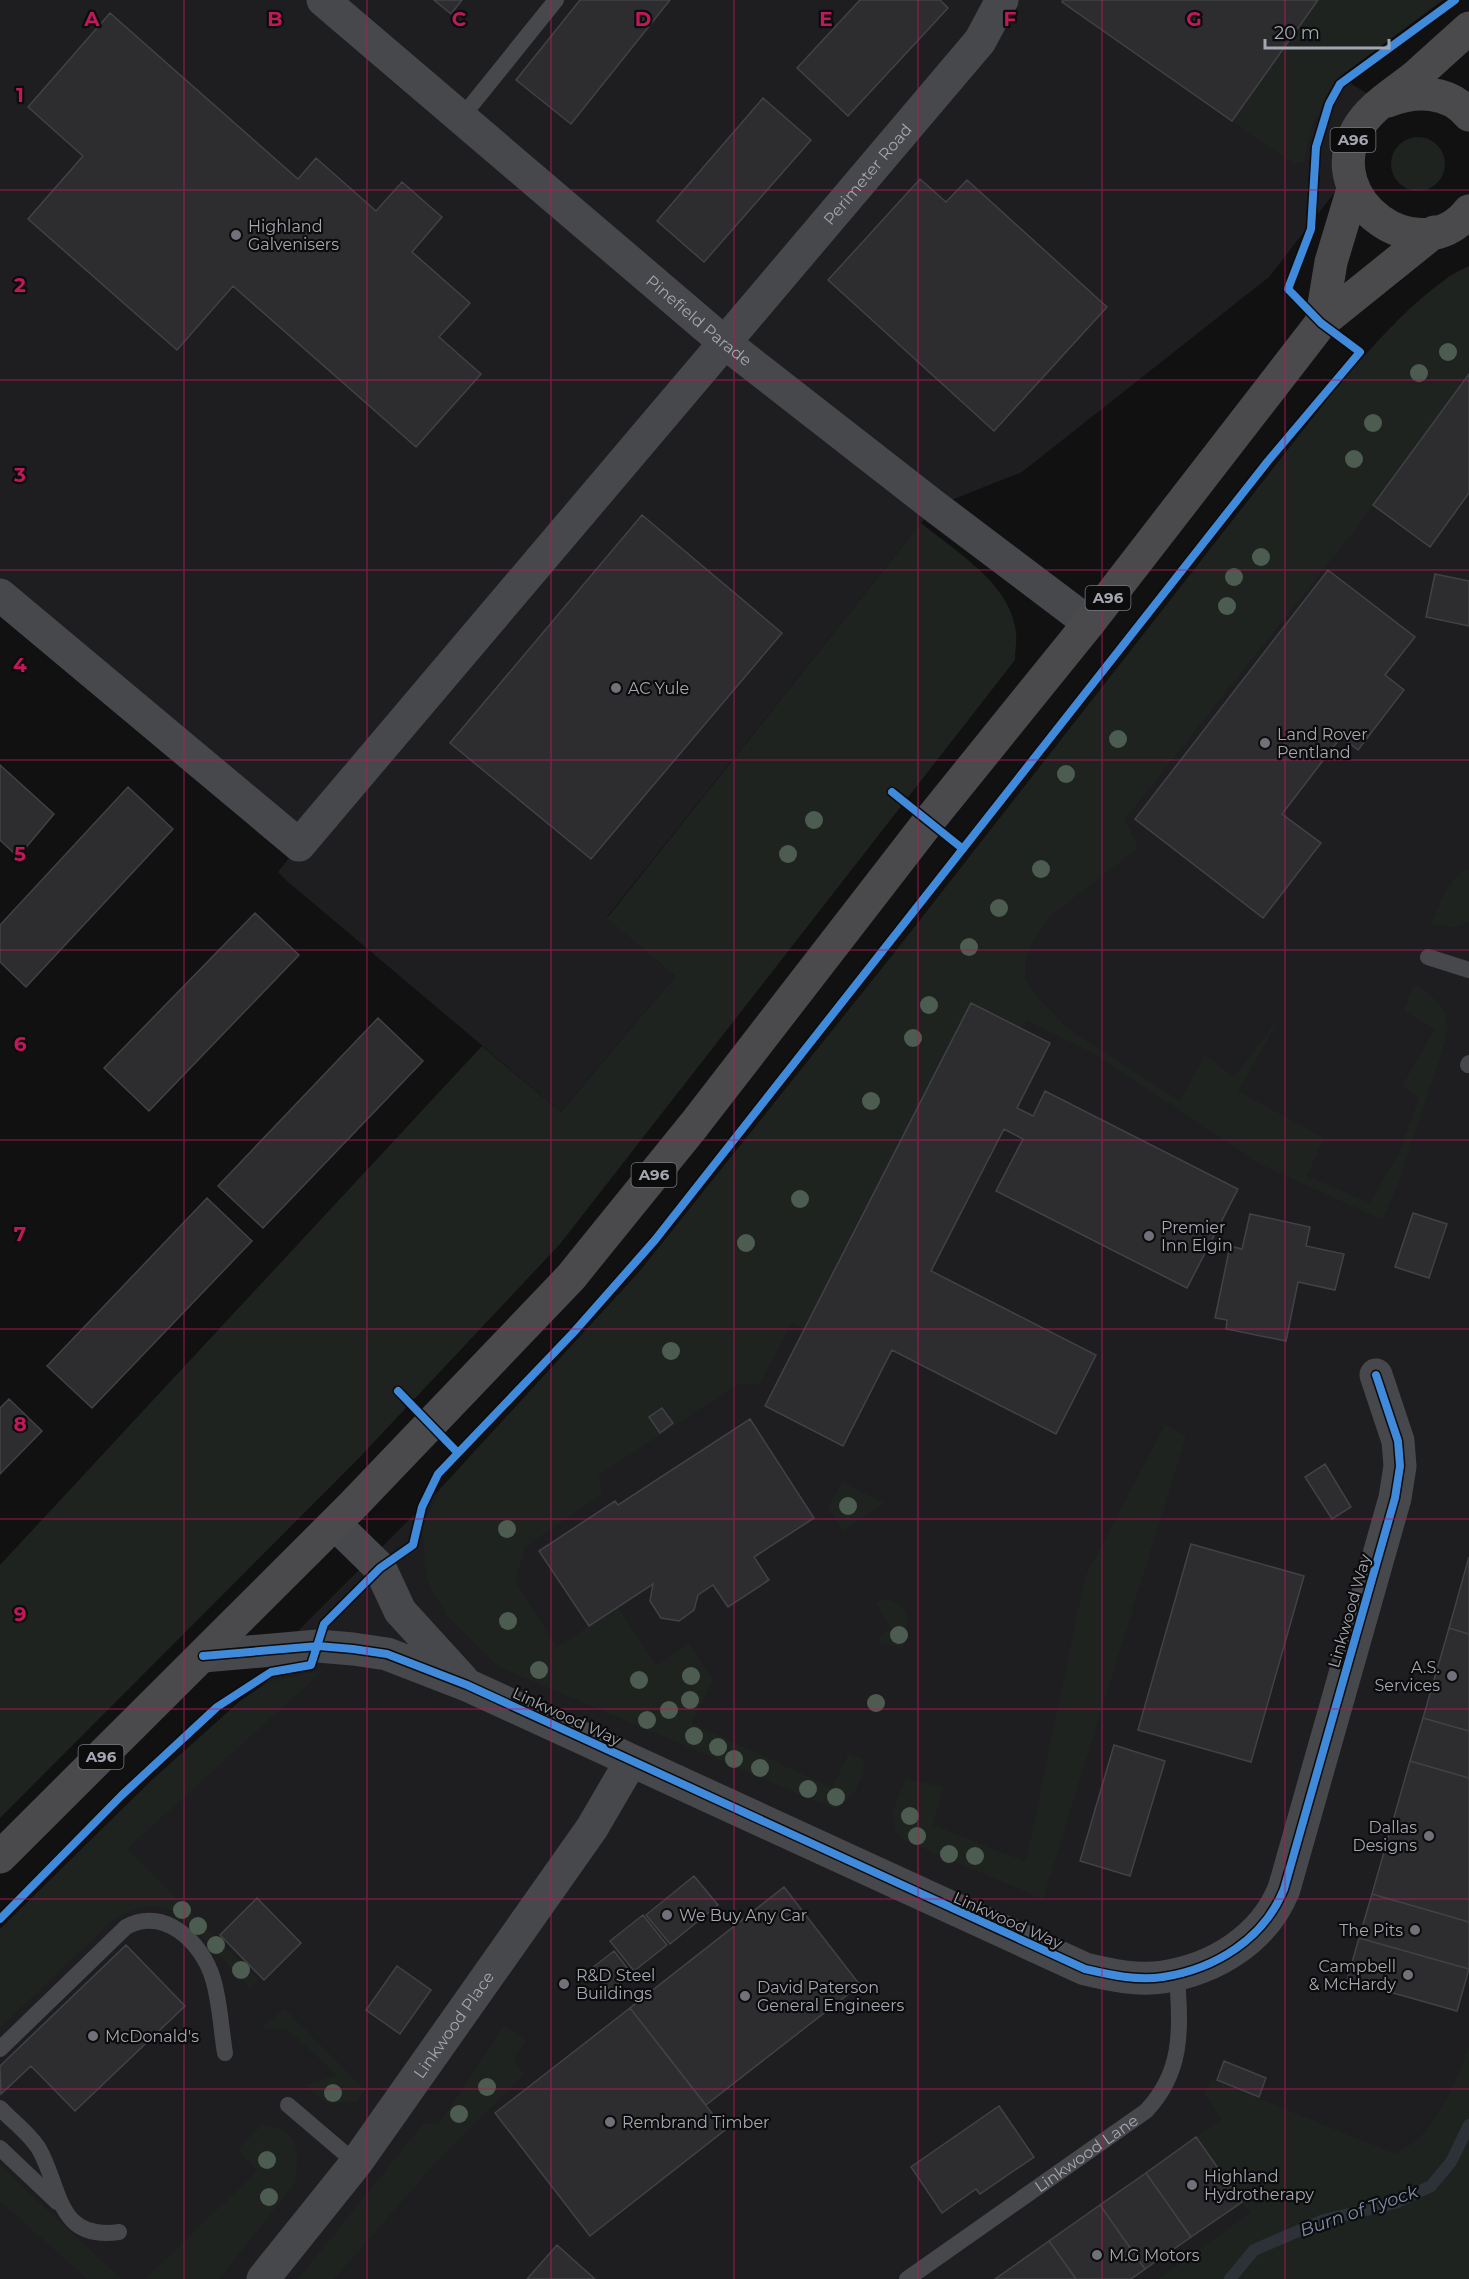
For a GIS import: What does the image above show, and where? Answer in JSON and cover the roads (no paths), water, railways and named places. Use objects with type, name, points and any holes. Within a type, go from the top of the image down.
[{"type":"highway","name":"A96","points":[[1434,232],[1401,231],[1385,225],[1372,216],[1353,189],[1349,175],[1350,148],[1361,123],[1469,28]]},
{"type":"highway","name":"A96","points":[[1383,103],[1403,95],[1425,93],[1447,99],[1469,115]]},
{"type":"highway","name":"A96","points":[[1321,323],[1330,262],[1353,189]]},
{"type":"highway","name":"A96","points":[[0,1857],[335,1524],[571,1277],[694,1125],[928,821],[1089,623],[1321,323],[1434,232],[1451,226],[1468,214]]},
{"type":"street","name":"Pinefield Parade","points":[[323,0],[725,343],[934,507],[1089,623]]},
{"type":"street","name":"Perimeter Road","points":[[0,596],[299,845],[980,40],[1002,0]]},
{"type":"street","name":"Linkwood Way","points":[[203,1656],[318,1646],[387,1654],[467,1685],[1085,1969],[1123,1977],[1161,1977],[1177,1974],[1213,1961],[1248,1941],[1278,1904],[1284,1889],[1395,1498],[1400,1466],[1398,1441],[1376,1375]]},
{"type":"street","points":[[335,1524],[380,1568],[400,1611],[467,1685]]},
{"type":"street","name":"Linkwood Place","points":[[263,2279],[356,2163],[592,1828],[630,1761]]},
{"type":"lane","points":[[462,118],[556,0]]},
{"type":"lane","points":[[1428,957],[1469,970]]},
{"type":"lane","points":[[0,2049],[126,1927],[137,1921],[150,1919],[168,1923],[205,1958],[213,1979],[225,2053]]},
{"type":"lane","name":"Linkwood Lane","points":[[907,2279],[1146,2111],[1157,2099],[1177,2054],[1180,2034],[1177,1974]]},
{"type":"lane","points":[[288,2105],[356,2163]]},
{"type":"lane","points":[[0,2108],[37,2146],[62,2207]]},
{"type":"lane","points":[[0,2148],[89,2232],[99,2235],[119,2232]]},
{"type":"waterway","name":"Burn of Tyock","points":[[1230,2279],[1254,2250],[1324,2220],[1395,2203],[1431,2186],[1451,2162],[1469,2125]]},
{"type":"place","name":"Highland Galvenisers","points":[[236,235]]},
{"type":"place","name":"AC Yule","points":[[616,688]]},
{"type":"place","name":"Land Rover Pentland","points":[[1265,743]]},
{"type":"place","name":"Premier Inn Elgin","points":[[1149,1236]]},
{"type":"place","name":"A.S. Services","points":[[1452,1676]]},
{"type":"place","name":"Dallas Designs","points":[[1429,1836]]},
{"type":"place","name":"We Buy Any Car","points":[[667,1915]]},
{"type":"place","name":"The Pits","points":[[1415,1930]]},
{"type":"place","name":"Campbell & McHardy","points":[[1408,1975]]},
{"type":"place","name":"R&D Steel Buildings","points":[[564,1984]]},
{"type":"place","name":"David Paterson General Engineers","points":[[745,1996]]},
{"type":"place","name":"McDonald's","points":[[93,2036]]},
{"type":"place","name":"Rembrand Timber","points":[[610,2122]]},
{"type":"place","name":"Highland Hydrotherapy","points":[[1192,2185]]},
{"type":"place","name":"M.G Motors","points":[[1097,2255]]}]
